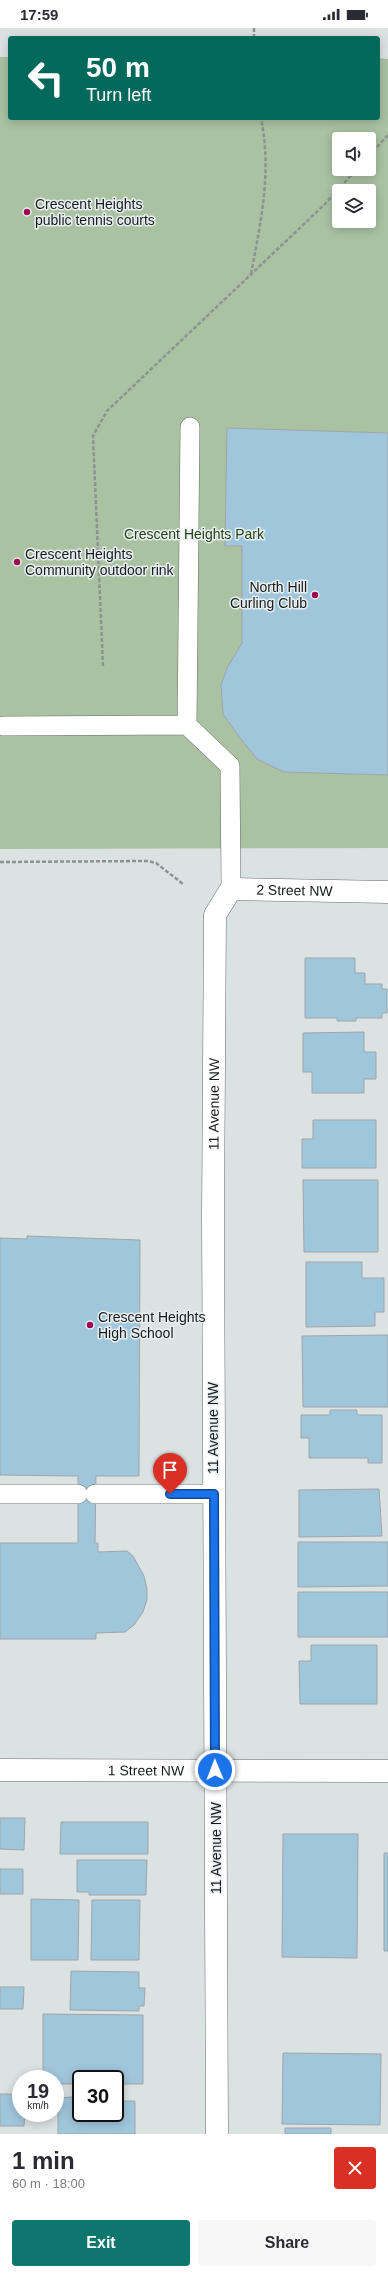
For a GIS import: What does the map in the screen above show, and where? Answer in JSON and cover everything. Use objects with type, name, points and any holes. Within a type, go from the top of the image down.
[{"type":"street","name":"2 Street NW","points":[[232,889],[388,892]]},
{"type":"street","name":"11 Avenue NW","points":[[217,2134],[214,1494],[215,914],[232,889]]},
{"type":"street","name":"1 Street NW","points":[[0,1770],[388,1771]]},
{"type":"lane","points":[[187,724],[190,427]]},
{"type":"lane","points":[[4,726],[187,724],[230,766],[232,889]]},
{"type":"lane","points":[[0,1494],[214,1494]]},
{"type":"path","points":[[251,274],[266,196],[265,139],[261,120]]},
{"type":"path","points":[[376,148],[388,135]]},
{"type":"path","points":[[103,666],[92,436],[107,411],[324,205],[351,176]]},
{"type":"path","points":[[0,862],[148,861],[156,863],[182,884]]},
{"type":"green space","name":"Crescent Heights Park","points":[[0,57],[8,57],[8,120],[380,120],[380,58],[388,59],[388,848],[0,849]]},
{"type":"building","name":"North Hill Curling Club","points":[[227,428],[388,433],[388,775],[284,772],[257,759],[223,714],[221,685],[227,668],[242,643],[242,546],[225,546]]},
{"type":"building","points":[[305,958],[355,958],[355,973],[365,973],[365,984],[382,984],[382,989],[387,989],[387,1013],[382,1013],[382,1018],[356,1018],[356,1021],[337,1021],[337,1018],[305,1018]]},
{"type":"building","points":[[364,1032],[364,1052],[376,1052],[376,1079],[364,1079],[364,1093],[312,1093],[312,1072],[303,1072],[303,1033]]},
{"type":"building","points":[[313,1120],[376,1120],[376,1168],[302,1168],[302,1139],[313,1139]]},
{"type":"building","points":[[303,1180],[378,1180],[378,1252],[304,1252]]},
{"type":"building","points":[[27,1236],[140,1240],[139,1476],[96,1476],[95,1543],[98,1543],[98,1552],[127,1551],[133,1556],[144,1576],[147,1589],[147,1600],[143,1612],[134,1625],[125,1632],[96,1633],[96,1639],[0,1639],[0,1543],[78,1543],[78,1476],[0,1475],[0,1238],[27,1239]]},
{"type":"building","points":[[306,1262],[362,1262],[362,1278],[384,1278],[384,1312],[375,1312],[375,1326],[306,1327]]},
{"type":"building","points":[[388,1335],[388,1407],[303,1407],[302,1336]]},
{"type":"building","points":[[330,1410],[357,1410],[357,1415],[382,1415],[382,1463],[368,1463],[368,1458],[309,1458],[309,1438],[301,1438],[301,1415],[330,1415]]},
{"type":"building","points":[[379,1489],[382,1536],[299,1537],[299,1490]]},
{"type":"building","points":[[298,1542],[388,1542],[388,1586],[298,1587]]},
{"type":"building","points":[[298,1592],[388,1592],[388,1637],[298,1637]]},
{"type":"building","points":[[311,1645],[377,1645],[377,1704],[300,1704],[299,1661],[311,1661]]},
{"type":"building","points":[[0,1818],[25,1818],[24,1850],[0,1849]]},
{"type":"building","points":[[61,1822],[148,1822],[148,1854],[60,1854]]},
{"type":"building","points":[[283,1834],[358,1834],[357,1958],[282,1957]]},
{"type":"building","points":[[384,1853],[388,1853],[388,1951],[384,1951]]},
{"type":"building","points":[[77,1860],[147,1860],[146,1895],[89,1895],[89,1892],[77,1892]]},
{"type":"building","points":[[0,1869],[23,1869],[23,1894],[0,1894]]},
{"type":"building","points":[[31,1899],[79,1900],[78,1960],[31,1960]]},
{"type":"building","points":[[92,1900],[140,1900],[139,1960],[91,1960]]},
{"type":"building","points":[[71,1971],[139,1972],[139,1988],[145,1988],[144,2006],[139,2006],[139,2011],[70,2010]]},
{"type":"building","points":[[0,1987],[24,1987],[23,2009],[0,2009]]},
{"type":"building","points":[[43,2014],[143,2015],[143,2084],[124,2084],[124,2070],[72,2070],[72,2084],[64,2084],[64,2070],[43,2070]]},
{"type":"building","points":[[283,2053],[381,2054],[380,2125],[282,2124]]},
{"type":"building","points":[[0,2094],[12,2094],[12,2122],[24,2122],[24,2126],[0,2126]]},
{"type":"building","points":[[72,2097],[72,2122],[124,2122],[124,2101],[135,2101],[135,2134],[58,2134],[58,2122],[64,2122],[64,2098]]},
{"type":"building","points":[[285,2128],[331,2128],[331,2134],[285,2134]]},
{"type":"place","name":"Crescent Heights public tennis courts","points":[[27,212]]},
{"type":"place","name":"Crescent Heights Community outdoor rink","points":[[17,562]]},
{"type":"place","name":"North Hill Curling Club","points":[[315,595]]},
{"type":"place","name":"Crescent Heights High School","points":[[90,1325]]},
{"type":"route","points":[[170,1494],[214,1494],[215,1770]]}]
